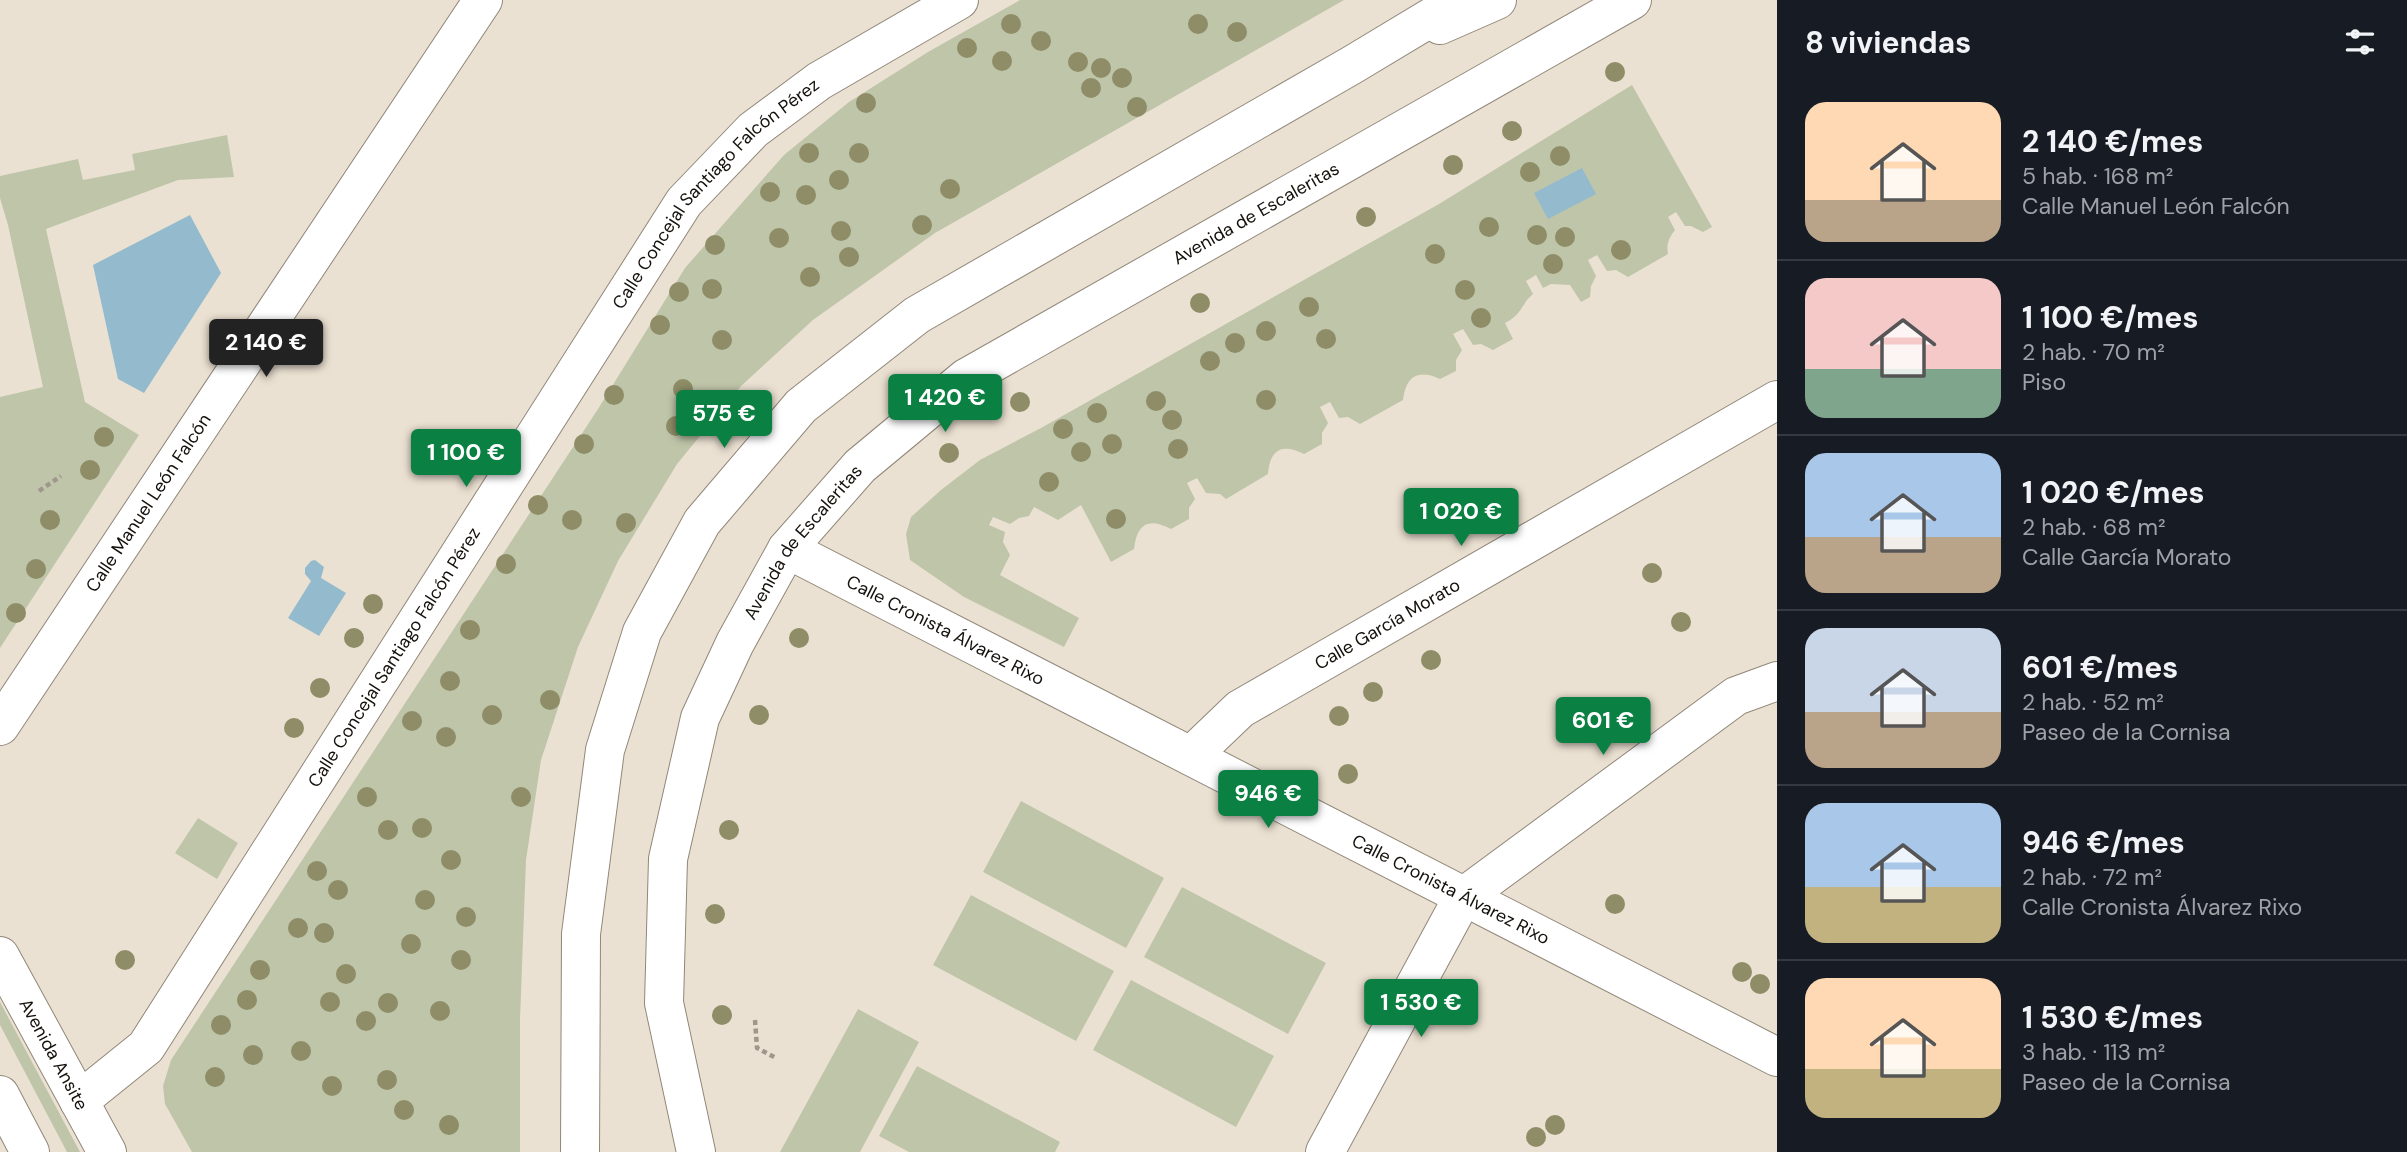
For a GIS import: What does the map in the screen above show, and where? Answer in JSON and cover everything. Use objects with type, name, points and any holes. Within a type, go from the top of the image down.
[{"type":"street","name":"Calle Manuel León Falcón","points":[[0,726],[483,0]]},
{"type":"street","name":"Calle Concejal Santiago Falcón Pérez","points":[[79,1101],[146,1047],[684,202],[753,131],[819,81],[959,0]]},
{"type":"street","points":[[580,1152],[581,934],[605,750],[642,632],[702,522],[801,406],[917,315],[1460,0]]},
{"type":"street","points":[[1352,65],[1497,0]]},
{"type":"street","name":"Avenida de Escaleritas","points":[[696,1152],[664,1003],[668,859],[699,718],[735,643],[787,550],[860,466],[966,378],[1630,3]]},
{"type":"street","name":"Calle García Morato","points":[[1191,756],[1240,709],[1777,400]]},
{"type":"street","name":"Calle Cronista Álvarez Rixo","points":[[787,550],[1777,1057]]},
{"type":"street","points":[[1325,1152],[1463,897],[1736,696],[1777,681]]},
{"type":"street","name":"Avenida Ansite","points":[[0,956],[107,1152]]},
{"type":"street","points":[[0,1095],[30,1152]]},
{"type":"path","points":[[39,491],[61,476]]},
{"type":"path","points":[[755,1020],[757,1048],[776,1058]]},
{"type":"green space","points":[[1020,0],[1344,0],[935,233],[813,320],[741,386],[677,464],[618,561],[578,647],[541,760],[526,860],[520,1020],[520,1152],[192,1152],[165,1104],[163,1086],[171,1060],[598,409],[685,268],[784,155],[849,102],[928,52]]},
{"type":"green space","points":[[1632,85],[1712,227],[1703,232],[1685,226],[1676,212],[1668,217],[1675,230],[1668,241],[1668,254],[1628,277],[1616,270],[1607,271],[1597,255],[1588,260],[1596,276],[1590,297],[1581,302],[1570,285],[1551,284],[1543,288],[1536,275],[1526,281],[1533,294],[1518,313],[1505,323],[1513,339],[1493,350],[1481,344],[1473,345],[1463,329],[1453,334],[1462,350],[1456,360],[1456,371],[1440,379],[1425,375],[1414,377],[1407,385],[1403,400],[1360,424],[1348,417],[1339,418],[1330,402],[1320,407],[1328,423],[1322,433],[1322,444],[1304,454],[1289,449],[1278,450],[1271,459],[1268,474],[1226,499],[1220,494],[1206,493],[1197,478],[1187,483],[1195,499],[1189,508],[1189,519],[1171,529],[1150,523],[1145,525],[1138,534],[1134,549],[1111,562],[1081,505],[1058,520],[1034,507],[1029,516],[1010,524],[993,517],[989,525],[1005,532],[1003,542],[1010,555],[1000,575],[1079,618],[1064,647],[964,597],[910,560],[906,534],[911,517],[980,460],[1439,204]]},
{"type":"green space","points":[[227,135],[234,177],[178,180],[46,229],[85,402],[139,435],[0,648],[0,397],[43,387],[0,198],[0,176],[78,159],[83,180],[135,170],[132,154]]},
{"type":"green space","points":[[1021,801],[1164,878],[1126,948],[983,872]]},
{"type":"green space","points":[[198,818],[238,843],[217,879],[175,853]]},
{"type":"green space","points":[[1182,887],[1326,963],[1288,1034],[1144,957]]},
{"type":"green space","points":[[971,895],[1114,971],[1076,1041],[933,965]]},
{"type":"green space","points":[[1131,980],[1274,1056],[1236,1127],[1093,1050]]},
{"type":"green space","points":[[0,1002],[80,1152],[67,1152],[0,1025]]},
{"type":"green space","points":[[858,1009],[919,1042],[860,1152],[780,1152]]},
{"type":"green space","points":[[917,1066],[1060,1142],[1055,1152],[909,1152],[879,1136]]},
{"type":"water","points":[[1582,168],[1596,194],[1548,219],[1534,193]]},
{"type":"water","points":[[190,215],[221,273],[144,393],[118,379],[93,265]]},
{"type":"water","points":[[315,560],[324,567],[321,578],[346,593],[319,636],[288,618],[311,581],[305,574],[305,568]]}]
